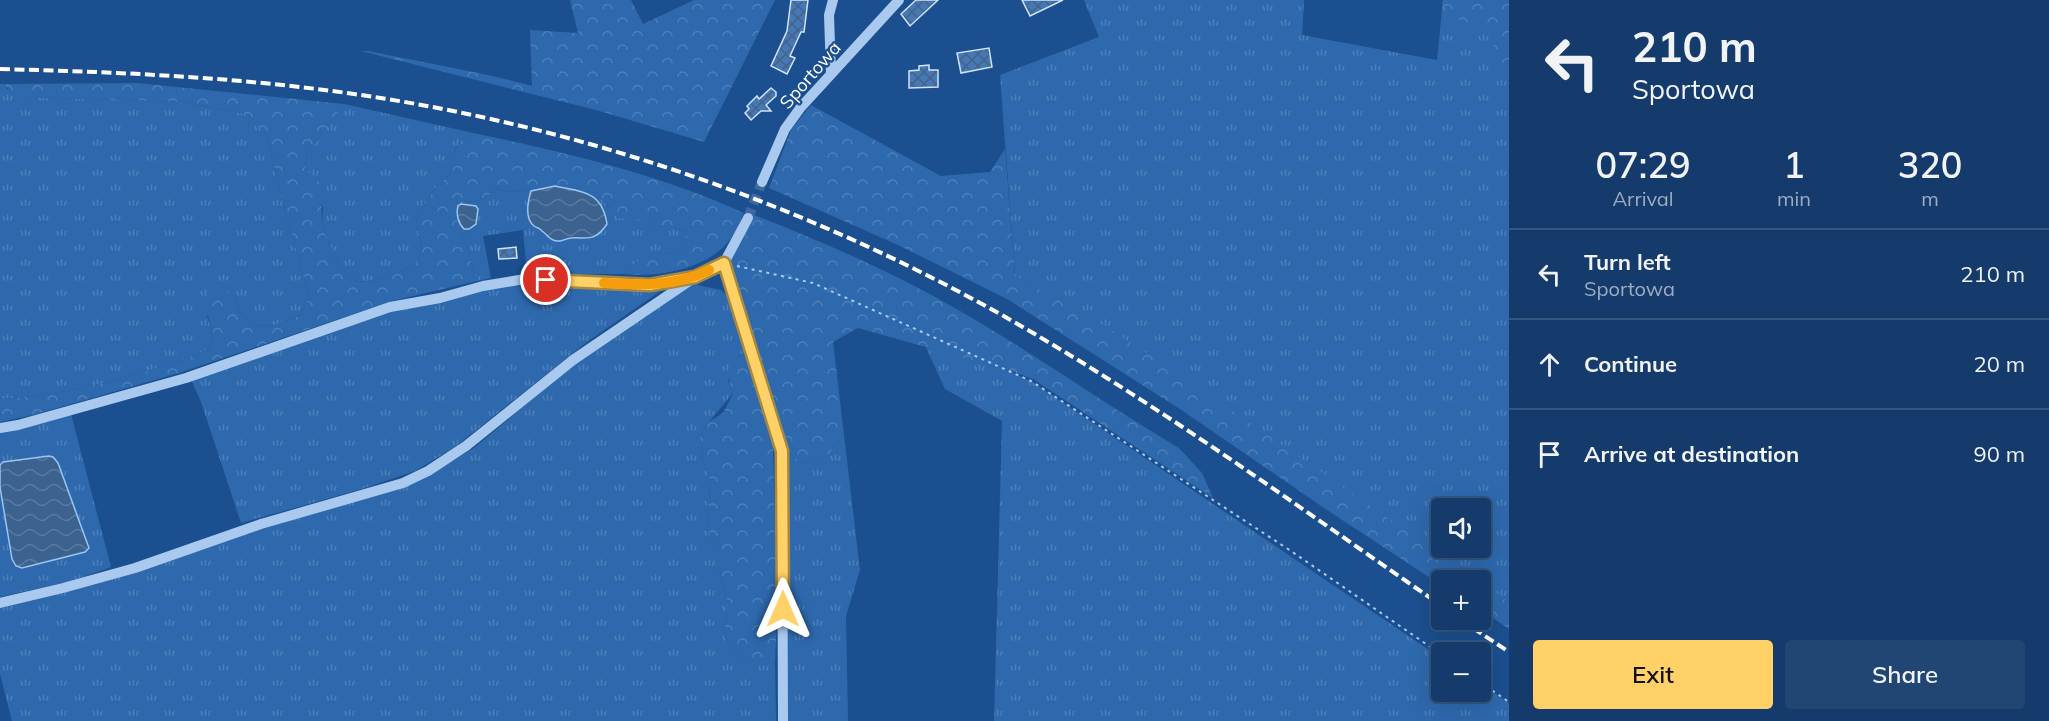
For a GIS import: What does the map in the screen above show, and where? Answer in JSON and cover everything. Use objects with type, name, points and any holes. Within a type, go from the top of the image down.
[{"type":"street","points":[[831,74],[829,15],[833,0]]},
{"type":"street","name":"Sportowa","points":[[762,182],[785,129],[831,74],[899,0]]},
{"type":"street","points":[[0,603],[135,567],[261,524],[403,483],[428,471],[466,446],[573,360],[695,277],[724,263],[748,218]]},
{"type":"street","points":[[724,263],[782,451],[783,721]]},
{"type":"street","points":[[0,428],[186,378],[390,307],[483,286],[525,279],[650,285],[695,277]]},
{"type":"path","points":[[724,263],[813,283],[1031,381],[1291,551],[1431,647]]},
{"type":"path","points":[[1491,690],[1509,702]]},
{"type":"green space","points":[[570,0],[631,0],[643,24],[694,0],[775,0],[704,142],[596,110],[361,51],[471,71],[532,86],[530,30],[578,33]]},
{"type":"green space","points":[[1084,0],[1304,0],[1302,35],[1437,60],[1443,0],[1509,0],[1509,602],[1491,590],[1491,570],[1462,570],[1445,558],[1491,558],[1491,498],[1431,498],[1431,549],[1143,351],[1015,276],[1000,75],[1099,37]]},
{"type":"green space","points":[[1443,0],[1509,0],[1509,77],[1492,67],[1489,58],[1496,39],[1491,30],[1483,26],[1475,32],[1462,33],[1457,13],[1451,15],[1442,4]]},
{"type":"green space","points":[[137,83],[344,104],[307,152],[305,168],[321,184],[322,225],[331,248],[341,267],[357,282],[389,276],[418,262],[422,246],[416,217],[437,186],[449,175],[454,165],[454,153],[469,132],[539,147],[644,175],[744,213],[735,232],[722,248],[698,264],[668,272],[625,274],[635,263],[647,256],[675,254],[687,244],[686,232],[674,228],[661,228],[651,222],[618,218],[597,193],[555,186],[512,192],[497,189],[480,200],[461,201],[456,205],[456,218],[477,281],[392,301],[179,373],[33,415],[0,422],[0,399],[54,393],[107,382],[159,368],[210,349],[213,332],[204,303],[208,292],[221,288],[233,294],[239,311],[253,326],[275,325],[301,315],[309,297],[267,136],[257,122],[246,114],[184,102],[31,97],[13,92],[4,84]]},
{"type":"green space","points":[[0,84],[4,84],[7,89],[31,97],[184,102],[246,114],[257,122],[267,136],[309,297],[301,315],[275,325],[253,326],[239,311],[233,294],[207,316],[213,332],[210,349],[159,368],[107,382],[54,393],[0,399]]},
{"type":"green space","points":[[344,104],[469,132],[454,152],[454,165],[449,175],[437,186],[416,217],[422,246],[418,262],[396,274],[375,280],[357,282],[341,267],[322,225],[323,208],[305,168],[307,152]]},
{"type":"green space","points":[[811,105],[941,176],[990,172],[1005,149],[1015,276],[1090,317],[1163,363],[1431,548],[1431,558],[1446,558],[1463,570],[1431,570],[1431,578],[1180,409],[1007,299],[898,245],[769,188],[791,130]]},
{"type":"green space","points":[[555,186],[598,193],[608,207],[635,219],[651,222],[661,228],[674,228],[686,232],[687,244],[675,254],[647,257],[625,274],[527,274],[523,230],[483,236],[491,278],[477,281],[456,218],[456,205],[461,201],[480,200],[497,189],[512,192]]},
{"type":"green space","points":[[749,213],[883,270],[988,327],[1179,448],[1202,473],[1213,498],[1033,379],[858,328],[833,342],[844,435],[826,457],[805,463],[782,451],[724,263]]},
{"type":"green space","points":[[536,284],[666,287],[587,342],[455,447],[415,471],[362,489],[241,523],[201,402],[191,379],[390,310],[484,289]]},
{"type":"green space","points":[[698,285],[721,290],[729,298],[746,352],[738,356],[728,380],[733,393],[709,422],[700,437],[703,460],[710,481],[708,532],[719,547],[719,567],[728,603],[724,637],[742,658],[763,665],[775,662],[776,721],[12,721],[0,674],[0,607],[421,480],[474,448],[578,361],[685,286]]},
{"type":"green space","points":[[925,345],[1006,370],[1031,381],[1431,651],[1431,702],[1491,702],[1491,691],[1509,703],[1509,721],[994,721],[1002,421],[945,389]]},
{"type":"green space","points":[[746,352],[773,444],[777,617],[775,662],[763,666],[755,661],[742,658],[724,637],[728,603],[719,567],[719,547],[708,532],[710,481],[703,460],[700,437],[709,422],[724,412],[733,393],[728,374],[730,364]]},
{"type":"green space","points":[[71,414],[111,567],[71,581],[0,597],[0,431]]},
{"type":"green space","points":[[844,435],[860,570],[846,616],[848,721],[787,721],[782,451],[805,463],[826,457]]},
{"type":"green space","points":[[1491,589],[1509,602],[1509,629],[1491,617]]},
{"type":"water","points":[[555,186],[582,192],[596,199],[601,205],[607,224],[599,234],[591,237],[552,240],[531,223],[528,204],[531,191]]},
{"type":"water","points":[[461,204],[476,206],[478,209],[476,224],[469,229],[464,229],[457,215],[458,206]]},
{"type":"water","points":[[49,456],[58,463],[89,548],[85,552],[22,568],[16,566],[12,559],[0,487],[0,465],[3,462]]},
{"type":"building","points":[[791,0],[808,0],[804,32],[801,32],[790,56],[795,58],[787,74],[771,66],[787,31]]},
{"type":"building","points":[[916,0],[938,0],[910,26],[901,14]]},
{"type":"building","points":[[1022,0],[1063,0],[1030,16]]},
{"type":"building","points":[[989,48],[992,67],[961,73],[957,53]]},
{"type":"building","points":[[929,65],[929,70],[938,70],[938,87],[909,88],[909,71],[919,70],[919,66]]},
{"type":"building","points":[[771,88],[776,92],[776,96],[766,105],[771,111],[761,111],[751,120],[745,113],[749,109],[747,106],[757,96],[759,99]]},
{"type":"building","points":[[516,247],[517,258],[499,259],[498,249]]},
{"type":"tunnel","points":[[748,218],[762,182]]},
{"type":"railway","points":[[0,69],[222,79],[354,94],[438,108],[522,126],[605,148],[687,174],[847,237],[925,274],[1000,314],[1114,382],[1169,418],[1431,598]]},
{"type":"railway","points":[[1476,630],[1509,652]]},
{"type":"slow traffic","points":[[604,283],[650,285],[695,277],[709,270]]},
{"type":"route","points":[[546,280],[650,285],[695,277],[724,263],[782,451],[783,609]]}]
